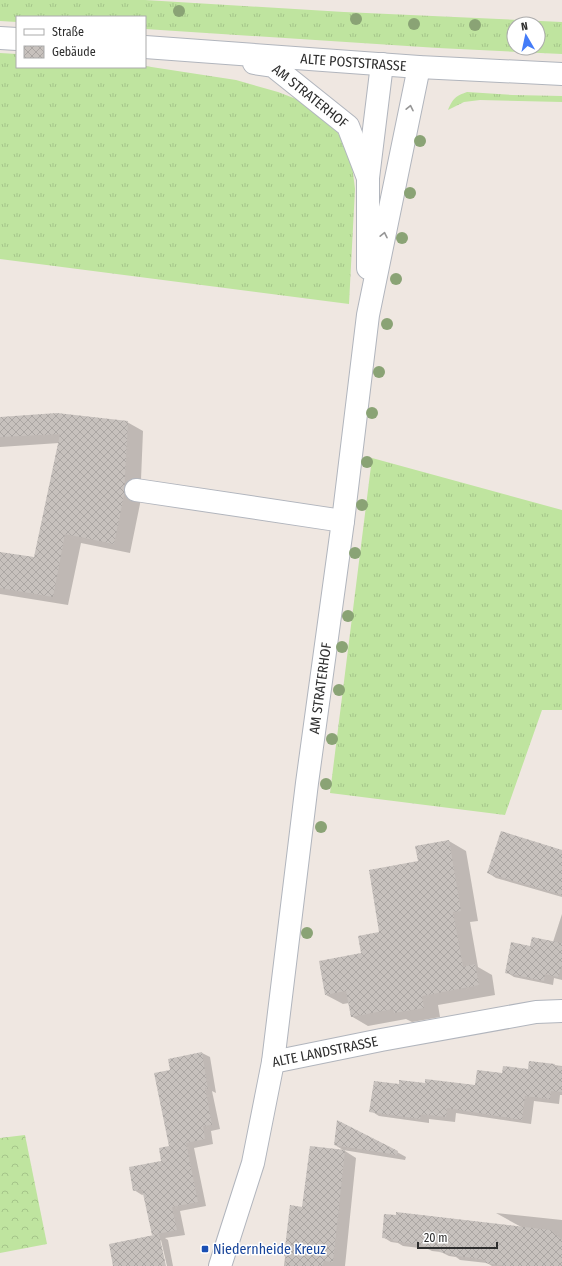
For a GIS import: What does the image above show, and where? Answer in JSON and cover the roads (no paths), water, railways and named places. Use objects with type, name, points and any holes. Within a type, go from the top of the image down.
[{"type":"street","points":[[0,38],[16,39]]},
{"type":"street","name":"ALTE POSTSTRASSE","points":[[146,47],[419,67],[562,74]]},
{"type":"street","name":"AM STRATERHOF","points":[[170,49],[273,66],[348,126],[368,178]]},
{"type":"street","name":"AM STRATERHOF","points":[[368,314],[368,178],[382,64]]},
{"type":"street","name":"AM STRATERHOF","points":[[273,1062],[307,783],[343,521],[368,314],[419,67]]},
{"type":"street","points":[[136,490],[343,521]]},
{"type":"street","name":"ALTE LANDSTRASSE","points":[[220,1266],[253,1163],[273,1062],[382,1040],[536,1012],[562,1011]]},
{"type":"place","name":"Niedernheide Kreuz","points":[[205,1249]]}]
